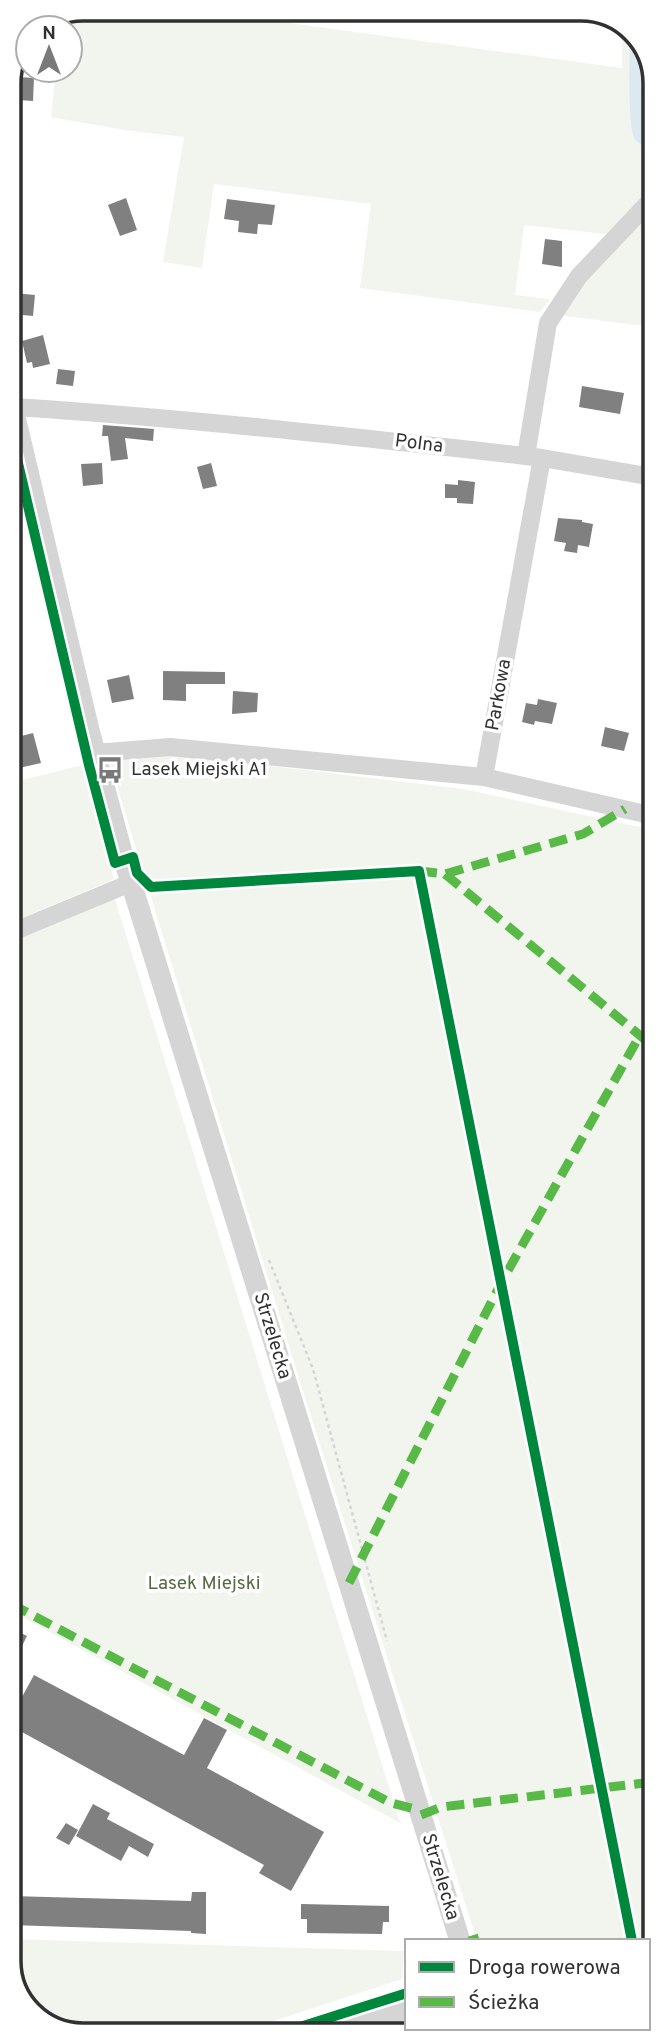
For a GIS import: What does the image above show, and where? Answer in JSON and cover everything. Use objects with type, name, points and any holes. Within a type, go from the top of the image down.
[{"type":"street","points":[[534,457],[548,323],[579,276],[643,209]]},
{"type":"street","name":"Polna","points":[[21,400],[133,415],[534,457],[643,475]]},
{"type":"street","name":"Strzelecka","points":[[21,441],[89,730],[124,860],[459,1939]]},
{"type":"street","name":"Parkowa","points":[[484,777],[534,457]]},
{"type":"street","points":[[95,753],[170,747],[484,777],[643,813]]},
{"type":"street","points":[[21,928],[133,882]]},
{"type":"street","points":[[386,2023],[405,2010]]},
{"type":"path","points":[[265,1252],[313,1369],[389,1647]]},
{"type":"green space","points":[[84,21],[274,21],[622,68],[622,36],[633,49],[641,67],[643,197],[606,234],[524,225],[515,295],[550,299],[540,312],[360,288],[371,204],[214,184],[202,268],[163,262],[184,137],[51,117],[55,84],[84,84]]},
{"type":"green space","points":[[643,218],[643,326],[557,315],[606,256]]},
{"type":"green space","points":[[170,754],[463,789],[643,828],[643,1939],[476,1939],[296,1369],[108,757]]},
{"type":"green space","points":[[82,765],[114,879],[21,918],[21,780]]},
{"type":"green space","name":"Lasek Miejski","points":[[115,899],[400,1823],[21,1616],[21,937]]},
{"type":"green space","points":[[21,1939],[404,1951],[402,1979],[268,2023],[79,2023],[49,2013],[31,1995],[23,1977]]},
{"type":"shaded area","points":[[630,45],[641,67],[643,145],[635,139],[632,132]]},
{"type":"building","points":[[21,84],[34,84],[33,101],[21,100]]},
{"type":"building","points":[[126,198],[137,230],[120,236],[108,205]]},
{"type":"building","points":[[227,199],[275,205],[272,225],[258,224],[257,234],[238,232],[239,221],[224,219]]},
{"type":"building","points":[[545,239],[562,241],[562,267],[542,264]]},
{"type":"building","points":[[21,294],[35,295],[33,316],[21,315]]},
{"type":"building","points":[[43,335],[50,364],[33,368],[32,362],[27,363],[22,341]]},
{"type":"building","points":[[58,369],[75,371],[73,386],[56,384]]},
{"type":"building","points":[[582,386],[624,393],[620,414],[579,407]]},
{"type":"building","points":[[103,425],[154,429],[153,441],[125,438],[128,459],[111,461],[108,436],[102,436]]},
{"type":"building","points":[[102,463],[103,484],[83,486],[81,464]]},
{"type":"building","points":[[211,463],[217,486],[203,489],[197,467]]},
{"type":"building","points":[[458,480],[475,482],[473,504],[457,503],[457,498],[445,498],[445,484],[458,485]]},
{"type":"building","points":[[558,518],[593,524],[589,547],[578,545],[577,553],[564,551],[566,543],[554,541]]},
{"type":"building","points":[[163,671],[225,672],[225,684],[186,684],[186,701],[163,700]]},
{"type":"building","points":[[129,675],[134,699],[112,703],[107,680]]},
{"type":"building","points":[[233,691],[258,693],[257,712],[232,714]]},
{"type":"building","points":[[538,699],[557,703],[552,724],[535,721],[534,725],[522,722],[526,703],[537,705]]},
{"type":"building","points":[[605,727],[629,733],[624,751],[601,746]]},
{"type":"building","points":[[33,733],[41,763],[21,768],[21,736]]},
{"type":"building","points":[[21,1633],[27,1636],[21,1648]]},
{"type":"building","points":[[34,1675],[184,1755],[204,1718],[227,1730],[207,1768],[324,1832],[291,1891],[259,1873],[264,1865],[21,1731],[21,1699]]},
{"type":"building","points":[[93,1804],[110,1813],[107,1819],[154,1844],[148,1857],[129,1846],[121,1861],[76,1836]]},
{"type":"building","points":[[66,1823],[78,1830],[69,1845],[56,1838]]},
{"type":"building","points":[[192,1892],[206,1892],[206,1934],[191,1931],[21,1925],[21,1896],[191,1901]]},
{"type":"building","points":[[301,1904],[389,1906],[389,1922],[383,1922],[382,1934],[307,1933],[307,1919],[301,1919]]},
{"type":"marked path","points":[[419,871],[445,874],[583,834],[625,809]]},
{"type":"marked path","points":[[445,874],[643,1038]]},
{"type":"marked path","points":[[349,1583],[501,1283],[640,1035]]},
{"type":"marked path","points":[[21,1609],[391,1803],[419,1810]]},
{"type":"marked path","points":[[421,1815],[441,1807],[643,1783]]},
{"type":"cycle path","points":[[21,476],[89,765],[115,863],[133,857],[137,873],[151,887],[419,871],[632,1939]]},
{"type":"cycle path","points":[[313,2023],[405,1994]]},
{"type":"place","name":"Lasek Miejski A1","points":[[110,770]]}]
